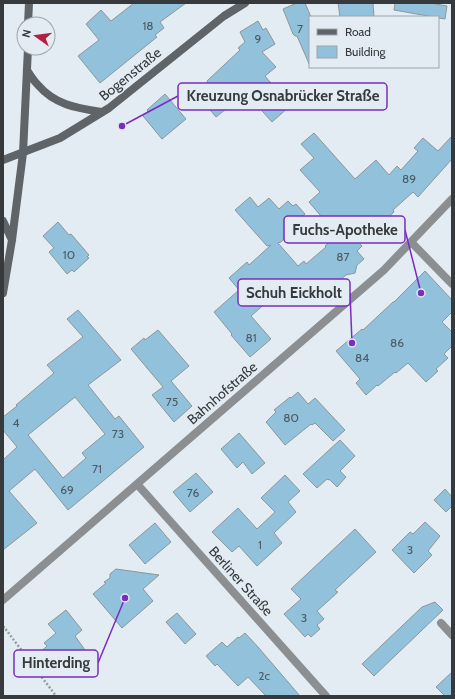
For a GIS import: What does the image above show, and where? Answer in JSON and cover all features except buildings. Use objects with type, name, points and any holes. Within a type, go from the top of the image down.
[{"type":"main road","points":[[28,16],[29,3]]},
{"type":"main road","name":"Bogenstraße","points":[[3,160],[60,138],[109,108],[224,16],[245,3]]},
{"type":"main road","points":[[3,293],[12,240],[23,153],[28,56]]},
{"type":"main road","points":[[27,70],[42,90],[60,103],[82,109],[102,112]]},
{"type":"main road","points":[[3,221],[12,240]]},
{"type":"street","name":"Bahnhofstraße","points":[[3,600],[384,270],[452,199]]},
{"type":"street","points":[[411,242],[452,284]]},
{"type":"street","name":"Berliner Straße","points":[[137,484],[326,696]]},
{"type":"street","points":[[441,623],[452,635]]},
{"type":"path","points":[[3,628],[4,627],[56,696]]},
{"type":"place","name":"Kreuzung Osnabrücker Straße","points":[[122,126]]},
{"type":"place","name":"Fuchs-Apotheke","points":[[421,293]]},
{"type":"place","name":"Schuh Eickholt","points":[[352,343]]},
{"type":"place","name":"Hinterding","points":[[125,598]]}]
